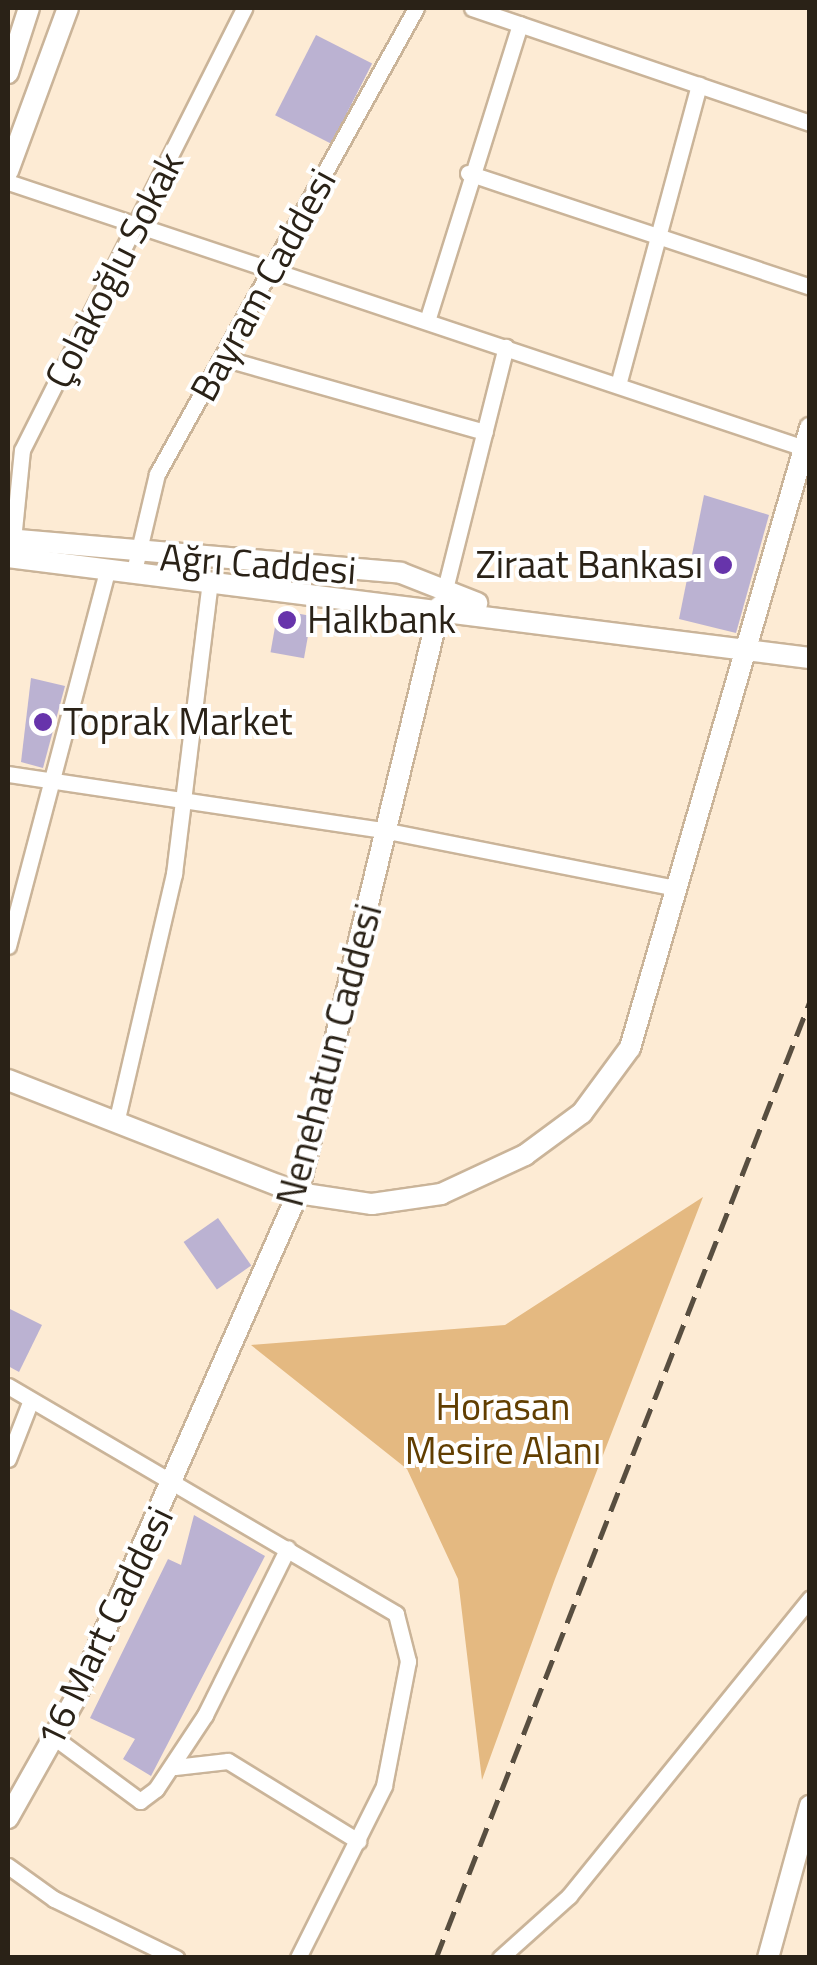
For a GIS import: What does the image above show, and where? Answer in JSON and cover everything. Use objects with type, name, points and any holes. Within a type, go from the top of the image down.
[{"type":"street","points":[[8,72],[30,8]]},
{"type":"street","points":[[8,171],[68,8]]},
{"type":"street","name":"Çolakoğlu Sokak","points":[[9,545],[22,450],[138,226],[244,8]]},
{"type":"street","name":"Bayram Caddesi","points":[[135,563],[157,474],[274,270],[416,8]]},
{"type":"street","points":[[472,8],[810,123]]},
{"type":"street","points":[[427,321],[468,173],[520,24]]},
{"type":"street","points":[[618,385],[699,84]]},
{"type":"street","points":[[468,173],[660,232],[810,287]]},
{"type":"street","points":[[8,182],[618,385],[807,438],[630,1048],[582,1114],[526,1155],[440,1194],[372,1204],[298,1193],[8,1080]]},
{"type":"street","points":[[442,598],[506,346]]},
{"type":"street","points":[[223,358],[485,432]]},
{"type":"street","name":"Ağrı Caddesi","points":[[9,545],[135,563],[210,580],[442,598],[502,614],[810,658]]},
{"type":"street","name":"Ağrı Caddesi","points":[[9,545],[108,568],[135,563],[401,573],[442,598]]},
{"type":"street","points":[[8,946],[108,568]]},
{"type":"street","points":[[116,1122],[184,800],[210,580]]},
{"type":"street","name":"Nenehatun Caddesi","points":[[171,1488],[298,1193],[442,598]]},
{"type":"street","points":[[8,774],[388,831],[677,888]]},
{"type":"street","points":[[8,1386],[171,1488],[383,1600],[405,1635],[399,1731],[358,1841],[298,1958]]},
{"type":"street","points":[[8,1459],[31,1400]]},
{"type":"street","name":"16 Mart Caddesi","points":[[8,1818],[55,1738],[171,1488]]},
{"type":"street","points":[[55,1738],[140,1801],[175,1767],[288,1548]]},
{"type":"street","points":[[500,1958],[569,1896],[810,1598]]},
{"type":"street","points":[[175,1767],[228,1761],[358,1841]]},
{"type":"street","points":[[768,1958],[810,1806]]},
{"type":"street","points":[[8,1866],[54,1899],[176,1958]]},
{"type":"green space","name":"Horasan Mesire Alanı","points":[[703,1197],[482,1780],[458,1579],[407,1469],[251,1345],[505,1325]]},
{"type":"building","points":[[316,35],[372,64],[331,144],[275,115]]},
{"type":"building","points":[[704,495],[769,515],[736,633],[679,619]]},
{"type":"building","points":[[278,610],[311,616],[304,658],[271,652]]},
{"type":"building","points":[[31,678],[65,686],[43,768],[21,762]]},
{"type":"building","points":[[218,1218],[251,1266],[217,1290],[184,1242]]},
{"type":"building","points":[[8,1308],[42,1325],[19,1372],[8,1366]]},
{"type":"building","points":[[194,1515],[265,1556],[151,1776],[123,1759],[135,1739],[90,1718],[168,1559],[181,1565]]},
{"type":"railway","points":[[436,1958],[810,1001]]},
{"type":"place","name":"Ziraat Bankası","points":[[723,565]]},
{"type":"place","name":"Halkbank","points":[[287,620]]},
{"type":"place","name":"Toprak Market","points":[[43,722]]}]
